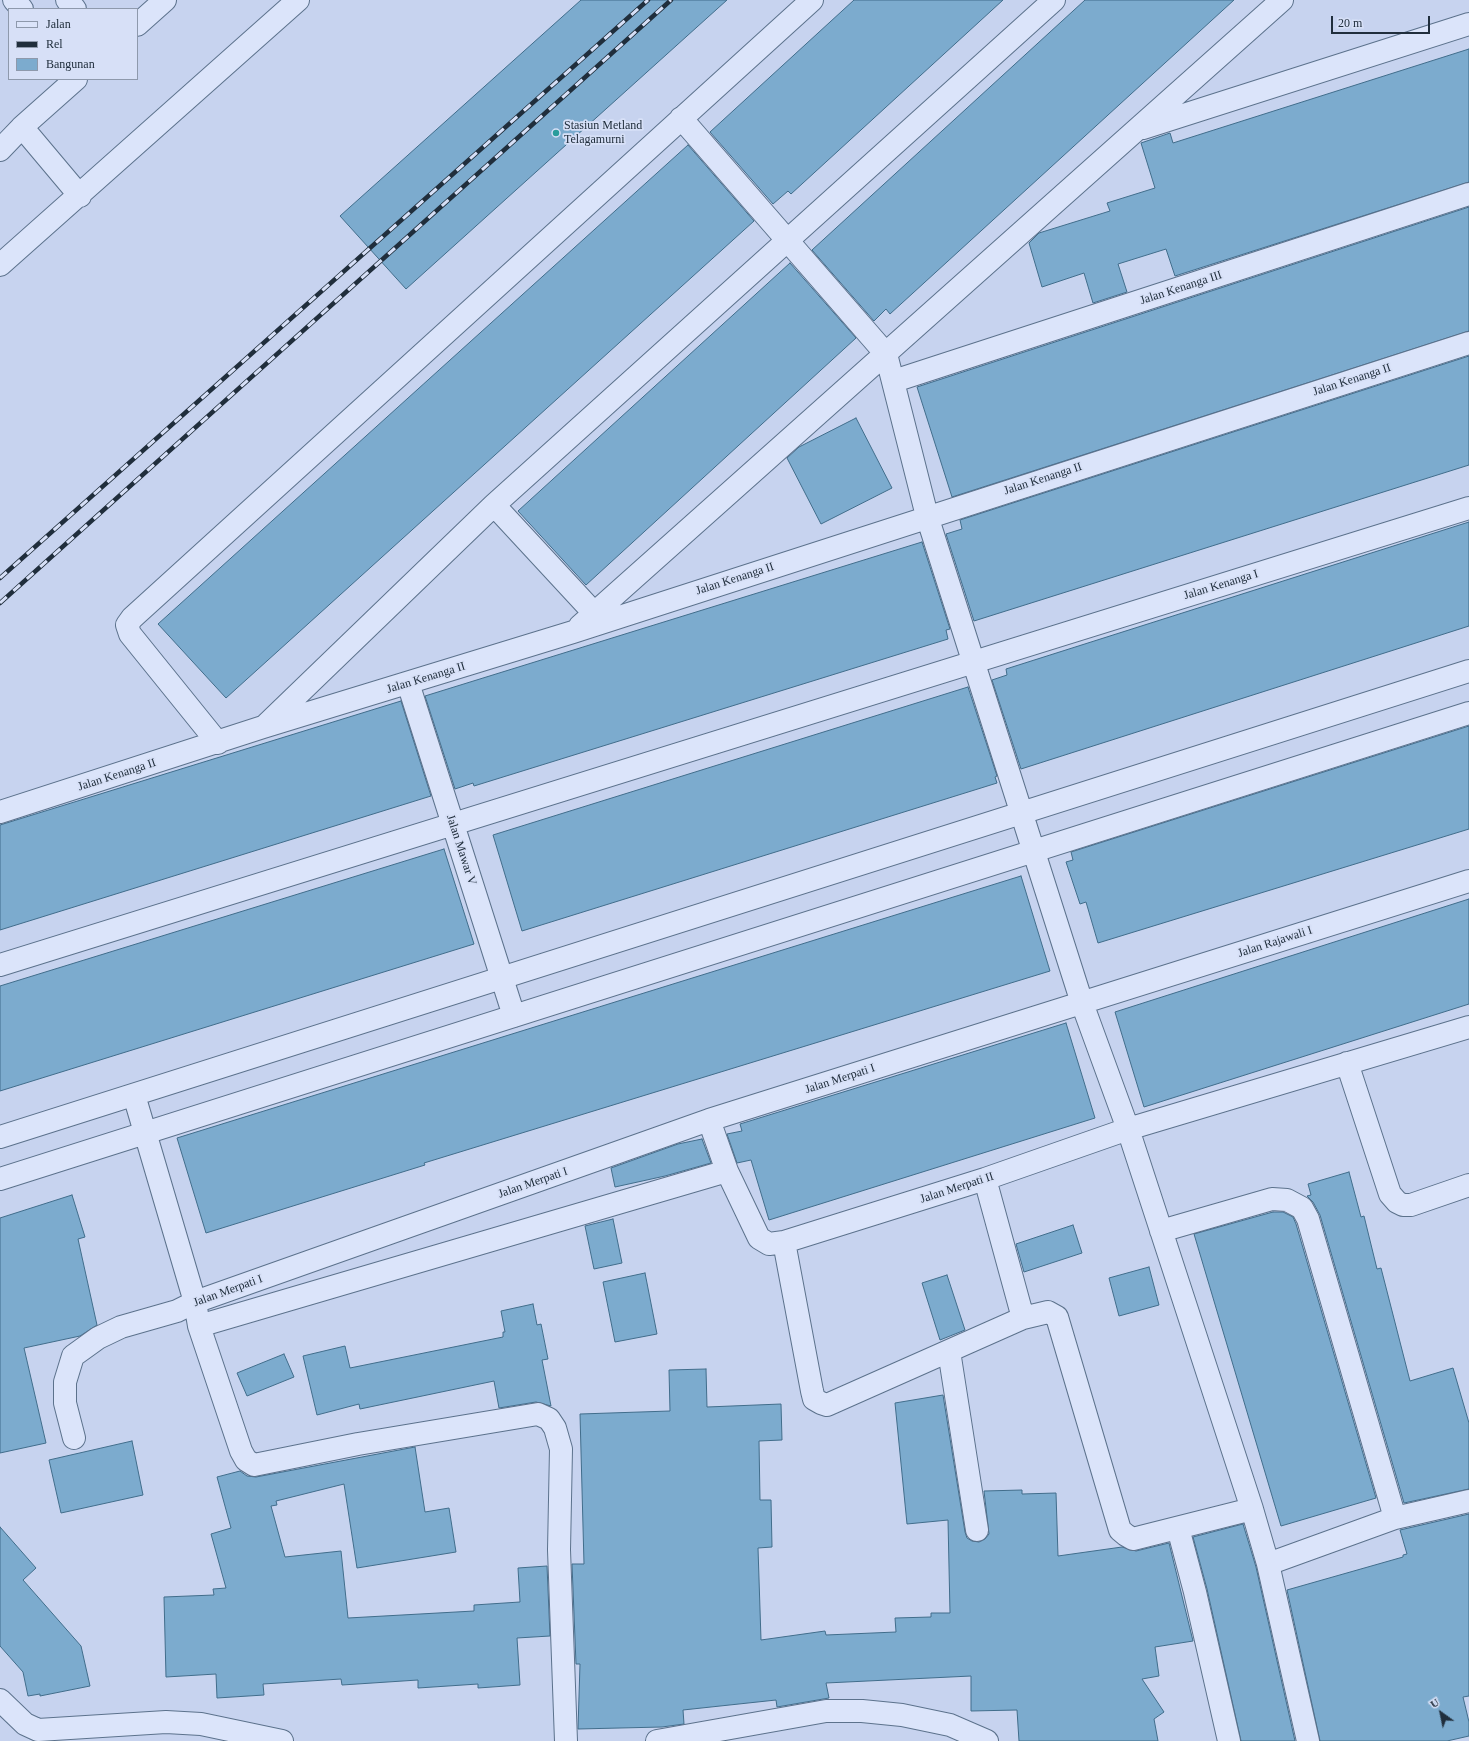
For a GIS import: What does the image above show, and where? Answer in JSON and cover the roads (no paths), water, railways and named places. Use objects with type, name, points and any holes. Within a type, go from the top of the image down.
[{"type":"street","points":[[14,0],[21,8]]},
{"type":"street","points":[[67,0],[74,8]]},
{"type":"street","points":[[138,24],[165,0]]},
{"type":"street","points":[[0,265],[80,196],[298,0]]},
{"type":"street","points":[[218,743],[130,634],[128,625],[132,618],[812,0]]},
{"type":"street","points":[[263,727],[494,505],[1054,0]]},
{"type":"street","points":[[574,632],[1282,0]]},
{"type":"street","points":[[1136,130],[1469,24]]},
{"type":"street","points":[[0,150],[22,127],[75,80]]},
{"type":"street","points":[[681,118],[886,354],[927,516],[1082,1003],[1128,1129],[1160,1231],[1252,1508],[1268,1564],[1308,1741]]},
{"type":"street","points":[[22,127],[80,196]]},
{"type":"street","name":"Jalan Kenanga III","points":[[894,381],[1469,194]]},
{"type":"street","name":"Jalan Kenanga II","points":[[0,812],[218,743],[263,727],[574,632],[927,516],[1469,343]]},
{"type":"street","points":[[494,505],[594,613]]},
{"type":"street","name":"Jalan Kenanga I","points":[[0,965],[1469,508]]},
{"type":"street","points":[[0,1137],[1469,671]]},
{"type":"street","name":"Jalan Mawar V","points":[[408,683],[514,1016]]},
{"type":"street","points":[[0,1179],[1469,713]]},
{"type":"street","name":"Jalan Rajawali I","points":[[1082,1003],[1469,881]]},
{"type":"street","name":"Jalan Merpati I","points":[[74,1438],[65,1403],[65,1382],[73,1356],[98,1338],[121,1327],[177,1311],[195,1302],[709,1120],[1082,1003]]},
{"type":"street","name":"Jalan Merpati II","points":[[709,1120],[727,1171],[759,1238],[769,1244],[784,1242],[985,1179],[1128,1129],[1469,1027]]},
{"type":"street","points":[[1347,1063],[1390,1194],[1397,1202],[1403,1205],[1411,1205],[1469,1186]]},
{"type":"street","points":[[134,1095],[195,1302],[199,1326],[241,1451],[246,1460],[254,1465],[358,1444],[538,1414],[548,1419],[555,1428],[561,1449],[559,1550],[566,1741]]},
{"type":"street","points":[[199,1326],[727,1171]]},
{"type":"street","points":[[985,1179],[1023,1318]]},
{"type":"street","points":[[1160,1231],[1272,1199],[1287,1200],[1302,1208],[1308,1219],[1395,1518]]},
{"type":"street","points":[[784,1242],[814,1399],[828,1405],[1023,1318],[1048,1312],[1057,1317],[1120,1530],[1133,1539],[1252,1508]]},
{"type":"street","points":[[949,1351],[977,1530]]},
{"type":"street","points":[[1268,1564],[1395,1518],[1469,1501]]},
{"type":"street","points":[[1178,1528],[1195,1592],[1229,1741]]},
{"type":"street","points":[[0,1700],[25,1724],[38,1730],[166,1722],[202,1724],[282,1741]]},
{"type":"street","points":[[657,1741],[715,1736],[826,1712],[862,1711],[902,1714],[950,1725],[987,1741]]},
{"type":"railway","points":[[0,578],[648,0]]},
{"type":"railway","points":[[0,603],[671,0]]},
{"type":"place","name":"Stasiun Metland Telagamurni","points":[[556,133]]}]
